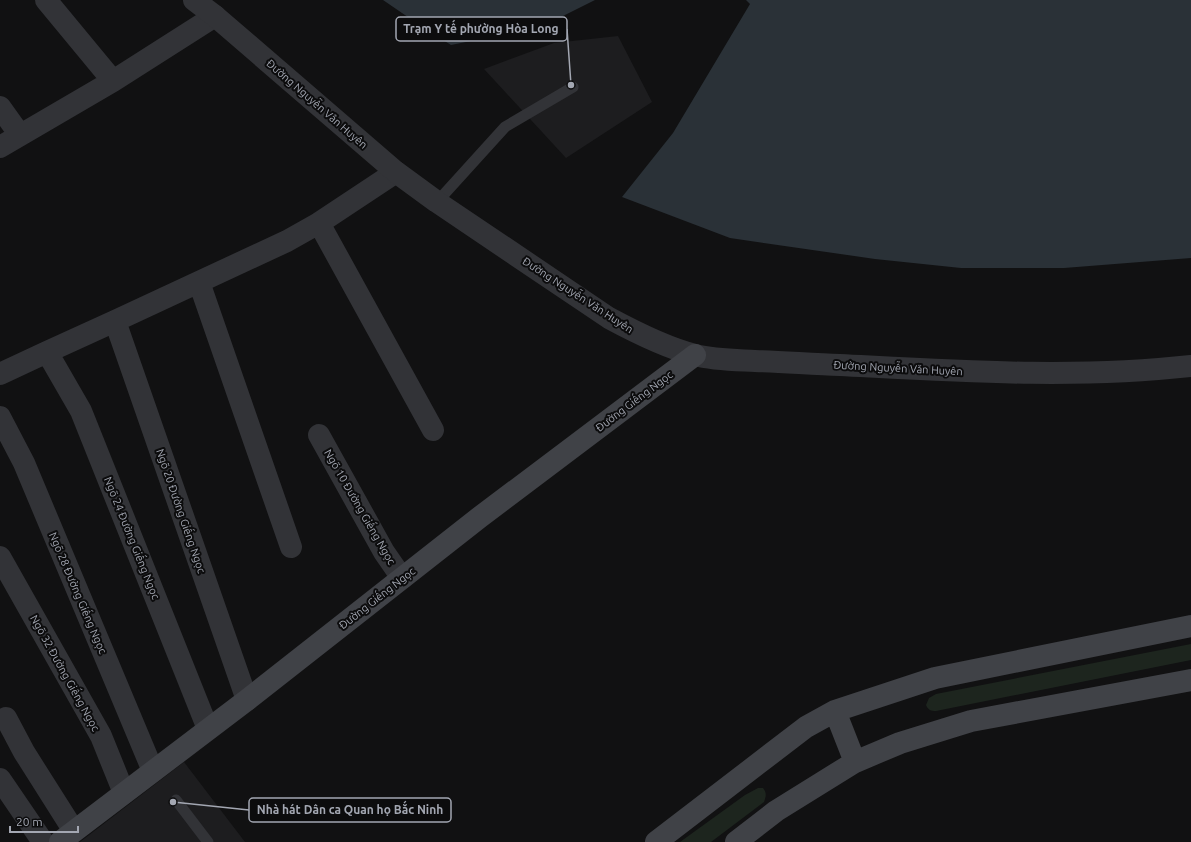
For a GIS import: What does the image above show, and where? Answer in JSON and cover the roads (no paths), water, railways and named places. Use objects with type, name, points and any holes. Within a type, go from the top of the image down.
[{"type":"main road","name":"Đường Giếng Ngọc","points":[[67,836],[247,700],[480,517],[696,355]]},
{"type":"main road","points":[[656,842],[806,727],[835,711],[935,678],[1191,626]]},
{"type":"main road","points":[[736,842],[776,812],[855,762],[900,743],[971,721],[1191,680]]},
{"type":"main road","points":[[835,711],[855,762]]},
{"type":"street","points":[[46,0],[113,81]]},
{"type":"street","name":"Đường Nguyễn Văn Huyên","points":[[194,0],[215,16],[396,172],[437,202],[609,318],[636,333],[696,355],[733,360],[952,371],[1080,373],[1191,366]]},
{"type":"street","points":[[0,147],[113,81],[215,16]]},
{"type":"street","points":[[0,107],[20,135]]},
{"type":"street","points":[[0,374],[287,241],[319,223],[396,172]]},
{"type":"street","points":[[319,223],[433,430]]},
{"type":"street","points":[[199,282],[291,547]]},
{"type":"street","name":"Ngõ 20 Đường Giếng Ngọc","points":[[115,321],[247,700]]},
{"type":"street","name":"Ngõ 24 Đường Giếng Ngọc","points":[[47,352],[81,411],[208,729]]},
{"type":"street","name":"Ngõ 28 Đường Giếng Ngọc","points":[[0,417],[24,462],[153,771]]},
{"type":"street","name":"Ngõ 10 Đường Giếng Ngọc","points":[[319,435],[384,552],[402,578]]},
{"type":"street","name":"Ngõ 32 Đường Giếng Ngọc","points":[[0,557],[100,736],[124,793]]},
{"type":"street","points":[[6,718],[67,836]]},
{"type":"street","points":[[0,779],[43,842]]},
{"type":"lane","points":[[437,202],[505,126],[573,88]]},
{"type":"lane","points":[[176,800],[208,842]]},
{"type":"place","name":"Trạm Y tế phường Hòa Long","points":[[571,85]]},
{"type":"place","name":"Nhà hát Dân ca Quan họ Bắc Ninh","points":[[173,802]]}]
